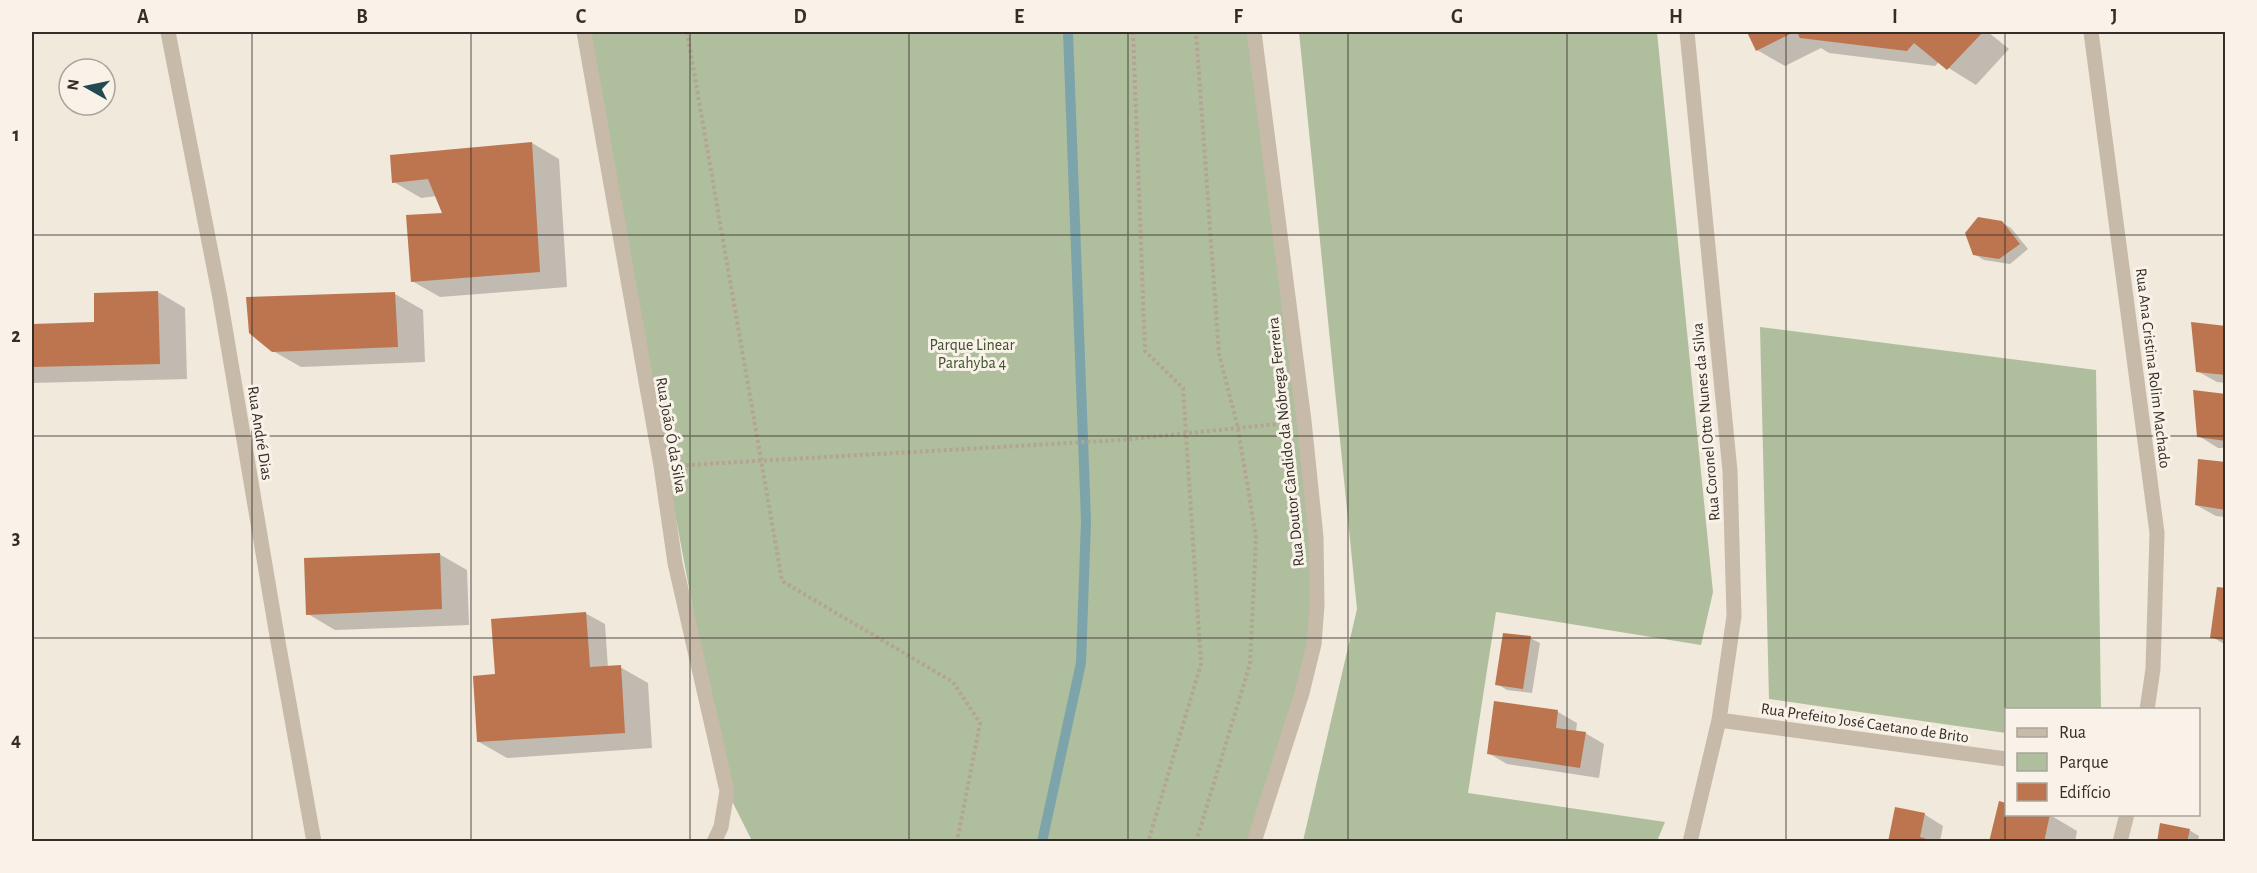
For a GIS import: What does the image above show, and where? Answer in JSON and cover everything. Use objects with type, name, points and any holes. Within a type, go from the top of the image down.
[{"type":"street","name":"Rua André Dias","points":[[168,32],[220,298],[314,842]]},
{"type":"street","name":"Rua João Ó da Silva","points":[[584,32],[661,466],[675,563],[727,791],[721,827],[714,842]]},
{"type":"street","name":"Rua Doutor Cândido da Nóbrega Ferreira","points":[[1254,32],[1304,421],[1316,537],[1317,605],[1314,645],[1302,693],[1254,842]]},
{"type":"street","name":"Rua Coronel Otto Nunes da Silva","points":[[1687,32],[1730,471],[1734,616],[1719,720],[1690,842]]},
{"type":"street","name":"Rua Ana Cristina Rolim Machado","points":[[2091,32],[2157,533],[2153,669],[2147,708]]},
{"type":"street","name":"Rua Prefeito José Caetano de Brito","points":[[1719,720],[2005,759]]},
{"type":"street","points":[[2120,842],[2126,816]]},
{"type":"path","points":[[687,32],[782,581],[953,682],[980,723],[957,842]]},
{"type":"path","points":[[1133,32],[1145,351],[1183,388],[1201,663],[1148,842]]},
{"type":"path","points":[[1196,32],[1219,354],[1238,428],[1256,538],[1250,664],[1196,842]]},
{"type":"path","points":[[661,466],[1121,440],[1304,421]]},
{"type":"green space","name":"Parque Linear Parahyba 4","points":[[585,32],[1259,32],[1304,421],[1314,644],[1252,841],[752,841],[727,791]]},
{"type":"green space","points":[[1299,32],[1657,32],[1713,592],[1701,645],[1496,612],[1468,793],[1665,822],[1657,841],[1303,841],[1357,609]]},
{"type":"green space","points":[[1760,327],[2096,370],[2101,708],[2005,708],[2005,733],[1769,699]]},
{"type":"building","points":[[1747,32],[1794,32],[1756,51]]},
{"type":"building","points":[[1797,32],[1982,33],[1947,70],[1914,43],[1907,51],[1800,38]]},
{"type":"building","points":[[532,142],[540,272],[411,282],[406,215],[442,213],[428,179],[392,183],[390,155]]},
{"type":"building","points":[[1978,217],[2002,221],[2020,244],[1999,259],[1973,255],[1965,233]]},
{"type":"building","points":[[158,291],[160,364],[32,367],[32,324],[94,322],[94,293]]},
{"type":"building","points":[[395,292],[398,347],[272,352],[249,333],[246,297]]},
{"type":"building","points":[[2191,322],[2226,326],[2226,375],[2196,372]]},
{"type":"building","points":[[2193,390],[2226,394],[2226,441],[2197,437]]},
{"type":"building","points":[[2198,459],[2226,462],[2226,510],[2195,505]]},
{"type":"building","points":[[440,553],[442,609],[306,615],[304,558]]},
{"type":"building","points":[[2217,587],[2226,588],[2226,640],[2210,638]]},
{"type":"building","points":[[586,612],[590,667],[621,665],[625,733],[477,742],[473,676],[495,674],[491,619]]},
{"type":"building","points":[[1503,633],[1531,636],[1523,689],[1495,685]]},
{"type":"building","points":[[1494,701],[1558,710],[1556,728],[1586,732],[1580,768],[1487,754]]},
{"type":"building","points":[[1999,801],[2005,803],[2005,816],[2050,816],[2044,842],[1989,842]]},
{"type":"building","points":[[1895,807],[1925,813],[1920,837],[1936,842],[1888,842]]},
{"type":"building","points":[[2160,823],[2190,829],[2187,842],[2157,842]]},
{"type":"waterway","points":[[1042,842],[1081,663],[1086,521],[1068,32]]}]
